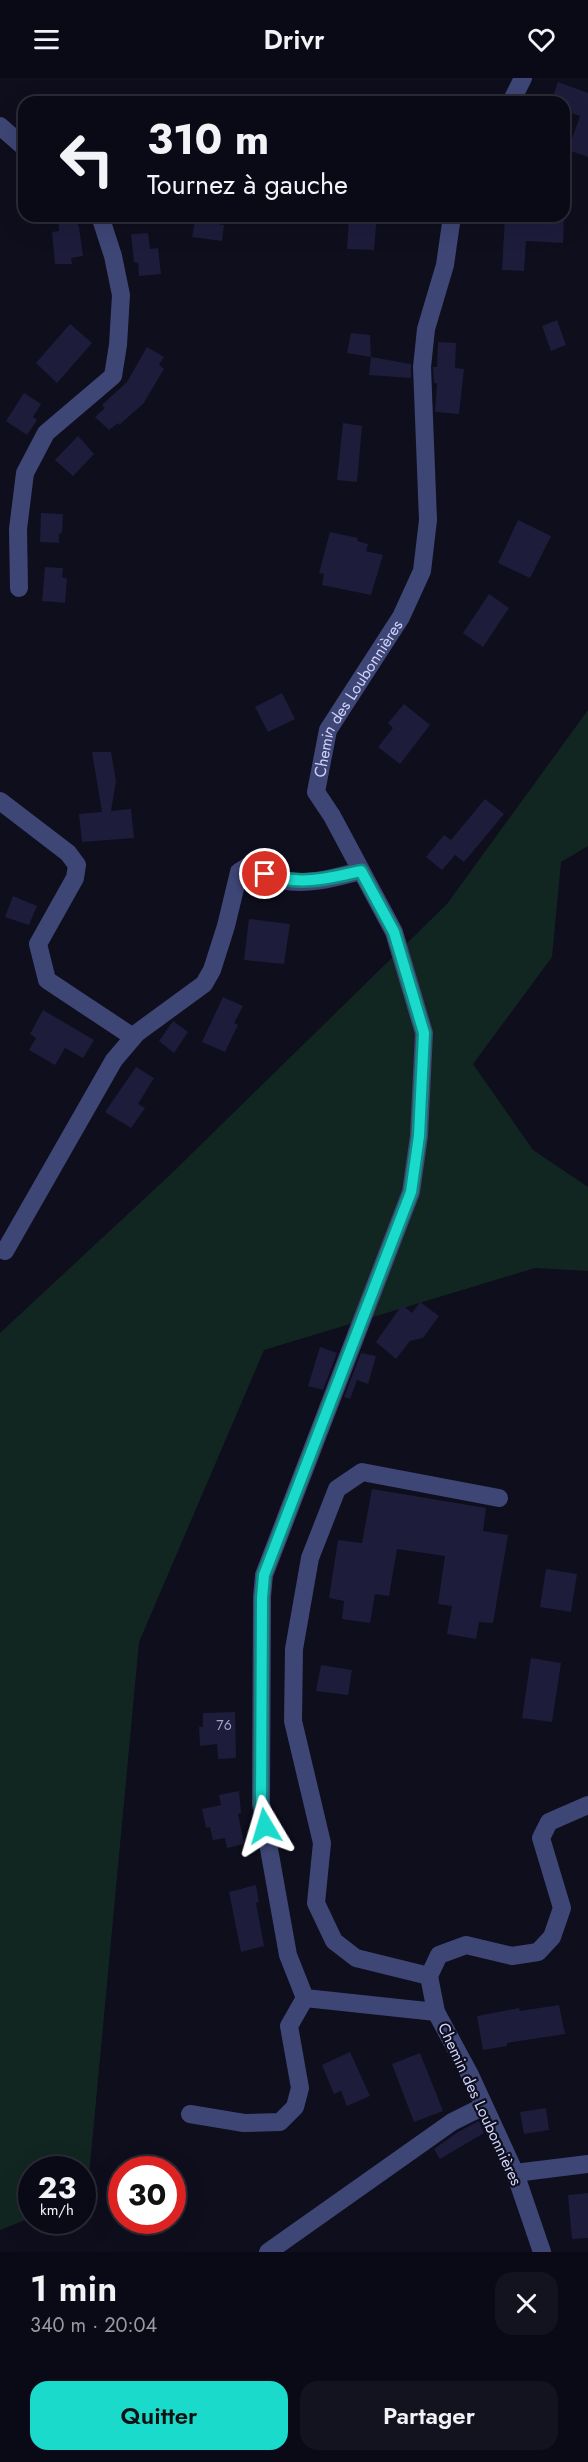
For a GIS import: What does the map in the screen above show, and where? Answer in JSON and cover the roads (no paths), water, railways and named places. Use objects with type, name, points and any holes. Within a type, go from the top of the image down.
[{"type":"street","points":[[514,96],[523,78]]},
{"type":"street","points":[[0,126],[18,142]]},
{"type":"street","points":[[19,588],[18,529],[25,473],[46,433],[113,376],[118,345],[121,295],[113,256],[102,222]]},
{"type":"street","name":"Chemin des Loubonnières","points":[[451,222],[445,265],[426,329],[422,367],[428,520],[422,571],[401,617],[328,730],[316,792],[332,816],[394,932],[424,1033],[419,1136],[411,1192],[264,1575],[261,1804],[288,1955],[305,1998],[436,2012],[484,2106],[514,2173],[542,2252]]},
{"type":"street","points":[[0,801],[68,853],[77,865],[75,878],[38,944],[47,980],[133,1038]]},
{"type":"street","points":[[5,1251],[114,1060],[133,1038],[204,984],[212,970],[226,926],[239,872],[247,867],[282,880],[296,881],[328,879],[361,871]]},
{"type":"street","points":[[429,1976],[356,1958],[334,1941],[316,1903],[322,1843],[293,1720],[294,1649],[310,1558],[338,1489],[362,1472],[499,1498]]},
{"type":"street","points":[[436,2012],[429,1976],[439,1955],[466,1945],[512,1956],[538,1952],[552,1937],[562,1908],[541,1838],[549,1822],[588,1805]]},
{"type":"street","points":[[190,2114],[244,2123],[280,2122],[295,2107],[300,2088],[289,2026],[305,1998]]},
{"type":"street","points":[[268,2252],[452,2122],[484,2106]]},
{"type":"street","points":[[514,2173],[588,2164]]}]
